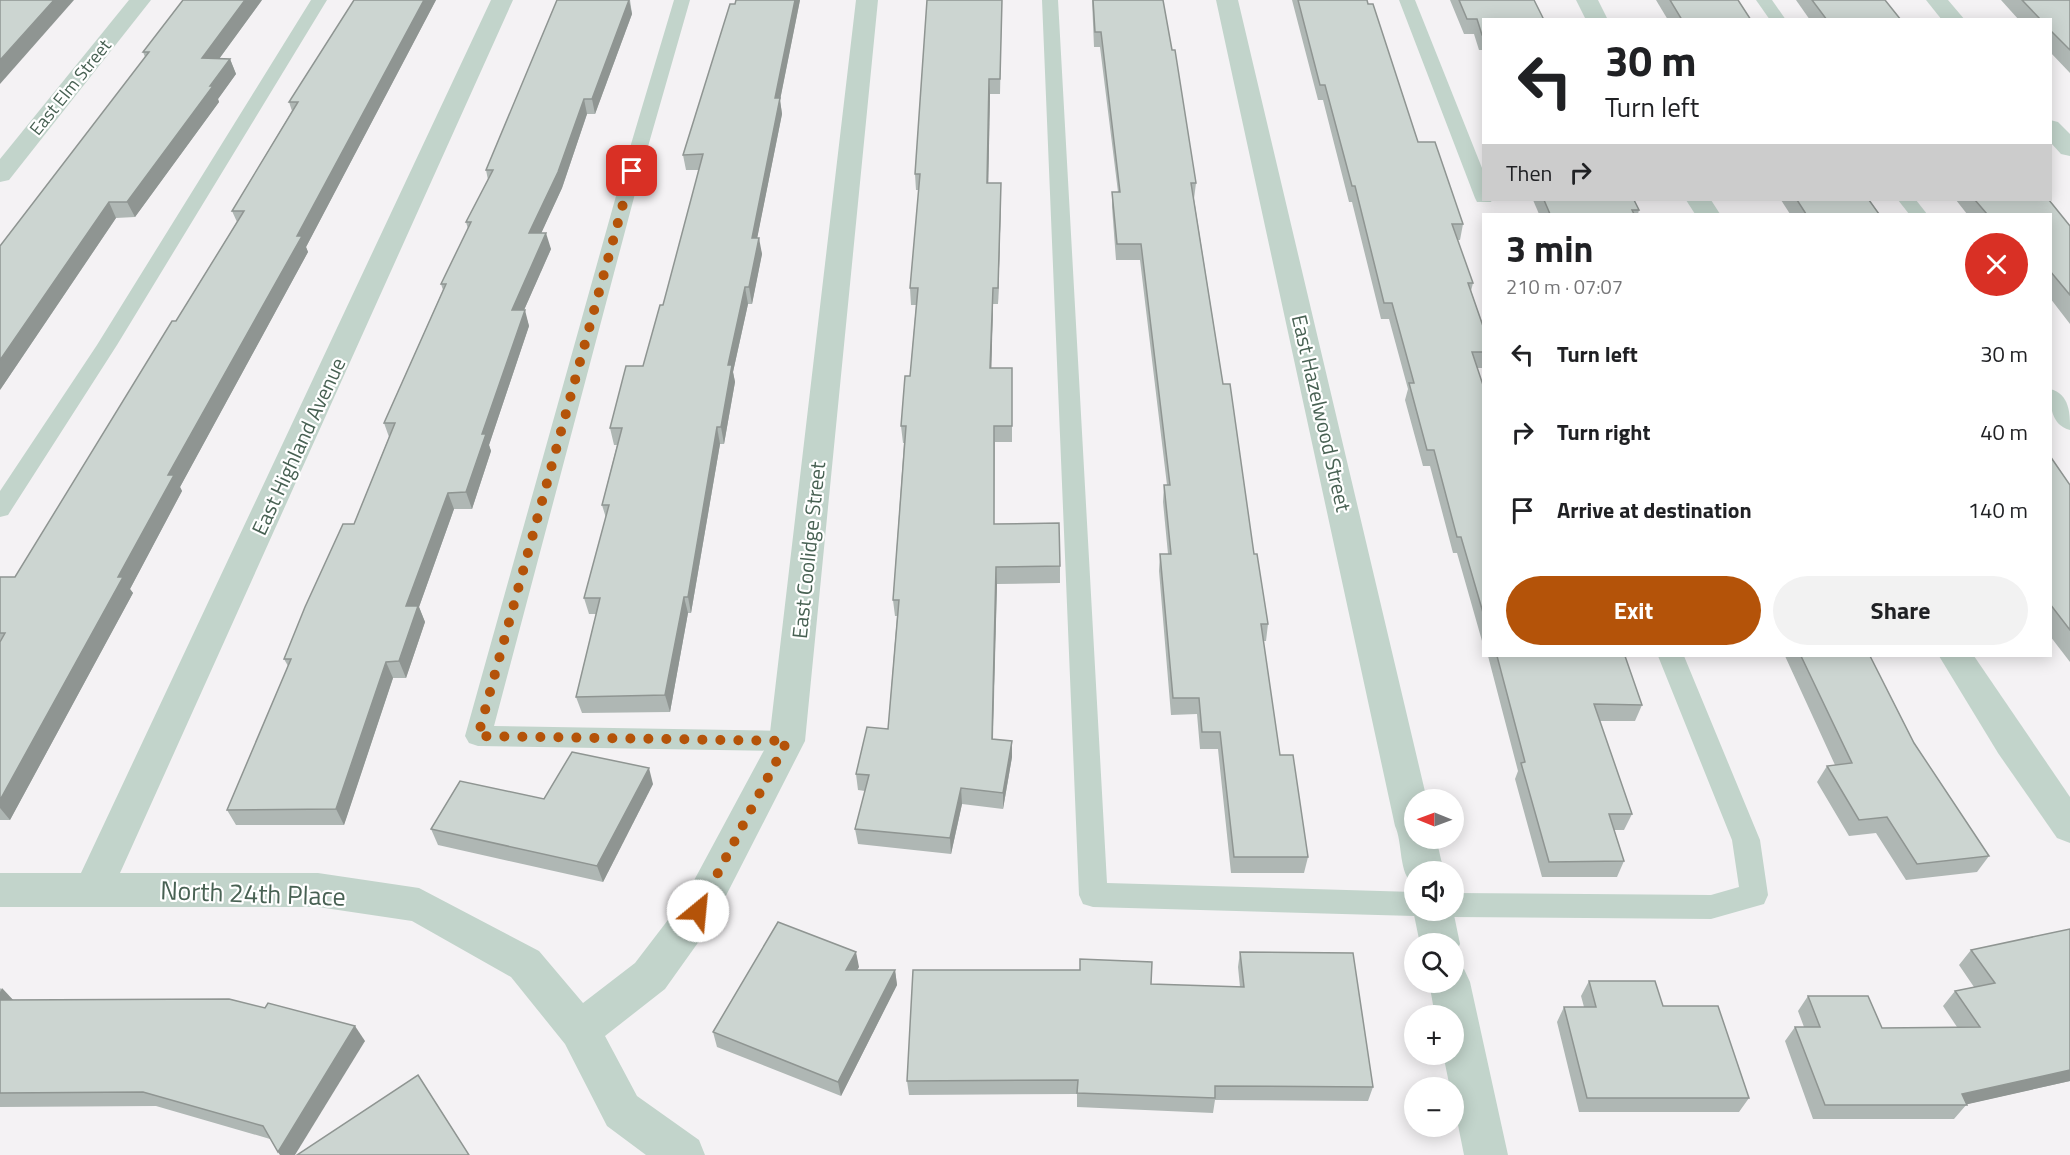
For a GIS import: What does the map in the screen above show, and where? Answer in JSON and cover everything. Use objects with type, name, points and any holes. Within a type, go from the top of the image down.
[{"type":"street","name":"East Elm Street","points":[[0,175],[140,0]]},
{"type":"street","name":"East Highland Avenue","points":[[92,890],[120,836],[502,0]]},
{"type":"street","name":"East Coolidge Street","points":[[580,1030],[650,976],[698,911],[787,741],[867,0]]},
{"type":"street","name":"East Hazelwood Street","points":[[1227,0],[1406,789]]},
{"type":"street","points":[[1587,0],[1597,18]]},
{"type":"street","points":[[1937,0],[1952,18]]},
{"type":"street","points":[[2052,129],[2070,149]]},
{"type":"street","points":[[1957,657],[2011,743],[2070,827]]},
{"type":"street","name":"North 24th Place","points":[[0,890],[318,890],[419,905],[525,964],[580,1030],[622,1111],[683,1155]]},
{"type":"street","points":[[1451,993],[1486,1155]]},
{"type":"lane","points":[[0,509],[107,345],[319,0]]},
{"type":"lane","points":[[682,0],[632,171],[478,736],[787,741]]},
{"type":"lane","points":[[1050,0],[1093,895],[1404,904]]},
{"type":"lane","points":[[1407,0],[1482,194]]},
{"type":"lane","points":[[1764,0],[1777,18]]},
{"type":"lane","points":[[1908,201],[1917,213]]},
{"type":"lane","points":[[2052,399],[2070,423]]},
{"type":"lane","points":[[1464,905],[1711,907],[1754,895],[1746,840],[1671,657]]},
{"type":"building","points":[[0,0],[54,0],[0,60]]},
{"type":"building","points":[[183,0],[245,0],[202,58],[230,59],[210,86],[213,86],[127,202],[109,202],[0,360],[0,246],[149,52],[143,52]]},
{"type":"building","points":[[354,0],[424,0],[297,236],[302,236],[168,475],[174,475],[118,577],[123,577],[0,800],[0,642],[5,633],[0,633],[0,577],[15,577],[172,321],[176,321],[244,211],[232,211],[298,102],[289,102]]},
{"type":"building","points":[[557,0],[629,0],[592,99],[584,99],[558,172],[529,233],[546,233],[512,310],[525,310],[482,434],[486,434],[466,492],[448,493],[406,606],[418,606],[399,661],[386,662],[336,809],[227,810],[291,659],[284,659],[305,607],[343,524],[354,524],[395,423],[384,423],[446,284],[441,284],[471,222],[466,222],[493,170],[486,170]]},
{"type":"building","points":[[736,0],[795,0],[775,98],[780,98],[752,238],[759,238],[749,287],[745,287],[728,365],[732,365],[721,427],[717,427],[688,597],[684,597],[665,695],[576,697],[600,598],[584,598],[609,505],[602,505],[622,428],[610,428],[626,366],[643,366],[660,305],[663,305],[703,154],[683,155],[730,4],[735,4]]},
{"type":"building","points":[[927,0],[1002,0],[1000,79],[989,79],[987,183],[1001,183],[998,288],[993,288],[990,368],[1012,368],[1012,426],[994,426],[994,524],[1059,523],[1060,566],[996,567],[992,739],[1012,741],[1003,793],[961,788],[950,838],[855,829],[869,775],[856,774],[867,727],[888,729],[899,600],[893,600],[906,426],[901,426],[905,376],[910,376],[918,288],[910,288],[920,174],[915,174]]},
{"type":"building","points":[[1093,0],[1163,0],[1172,50],[1175,50],[1196,183],[1191,183],[1223,384],[1230,384],[1254,554],[1257,554],[1268,624],[1261,624],[1280,755],[1293,755],[1308,857],[1234,857],[1220,732],[1202,732],[1199,698],[1173,698],[1160,554],[1171,554],[1164,485],[1170,485],[1141,244],[1117,244],[1112,192],[1120,192],[1101,32],[1095,32]]},
{"type":"building","points":[[1298,0],[1367,0],[1368,4],[1373,4],[1418,142],[1435,142],[1463,224],[1452,224],[1473,283],[1468,283],[1482,323],[1482,352],[1472,352],[1482,382],[1482,609],[1461,537],[1457,537],[1434,450],[1427,450],[1409,383],[1414,383],[1392,303],[1384,303],[1355,186],[1352,186],[1325,85],[1320,85]]},
{"type":"building","points":[[1459,0],[1534,0],[1543,18],[1482,18],[1482,35],[1477,19],[1467,19]]},
{"type":"building","points":[[1670,0],[1738,0],[1750,18],[1681,18]]},
{"type":"building","points":[[1812,0],[1885,0],[1899,18],[1826,18]]},
{"type":"building","points":[[2022,0],[2070,0],[2070,50],[2052,32],[2052,18],[2039,18]]},
{"type":"building","points":[[1544,201],[1634,201],[1639,210],[1632,210],[1634,213],[1550,213]]},
{"type":"building","points":[[1798,201],[1870,201],[1878,213],[1805,213]]},
{"type":"building","points":[[1976,201],[2050,201],[2070,226],[2070,295],[2052,273],[2052,213],[1986,213]]},
{"type":"building","points":[[2052,459],[2070,485],[2070,630],[2052,607]]},
{"type":"building","points":[[1497,657],[1625,657],[1642,705],[1594,704],[1632,814],[1609,814],[1624,861],[1549,862],[1521,763],[1525,762]]},
{"type":"building","points":[[1801,657],[1871,657],[1914,743],[1989,856],[1917,864],[1887,817],[1859,820],[1827,766],[1852,763]]},
{"type":"building","points":[[572,752],[649,768],[597,866],[431,829],[460,781],[544,799]]},
{"type":"building","points":[[778,922],[856,952],[846,970],[895,970],[838,1082],[713,1032]]},
{"type":"building","points":[[2070,929],[2070,1070],[1962,1094],[1967,1105],[1825,1105],[1795,1027],[1820,1027],[1808,996],[1868,996],[1882,1028],[1980,1027],[1955,991],[1995,983],[1971,950]]},
{"type":"building","points":[[1240,952],[1353,953],[1373,1087],[1215,1086],[1215,1098],[1077,1093],[1078,1080],[907,1081],[913,970],[1080,970],[1080,959],[1152,962],[1151,984],[1244,987]]},
{"type":"building","points":[[1589,981],[1655,981],[1663,1006],[1718,1006],[1749,1098],[1587,1098],[1564,1007],[1596,1007]]},
{"type":"building","points":[[229,999],[265,1008],[268,1003],[355,1026],[278,1152],[263,1126],[143,1092],[0,1093],[0,1000]]},
{"type":"building","points":[[418,1075],[469,1155],[297,1155]]},
{"type":"route","points":[[632,171],[478,736],[787,741],[698,911]]}]
